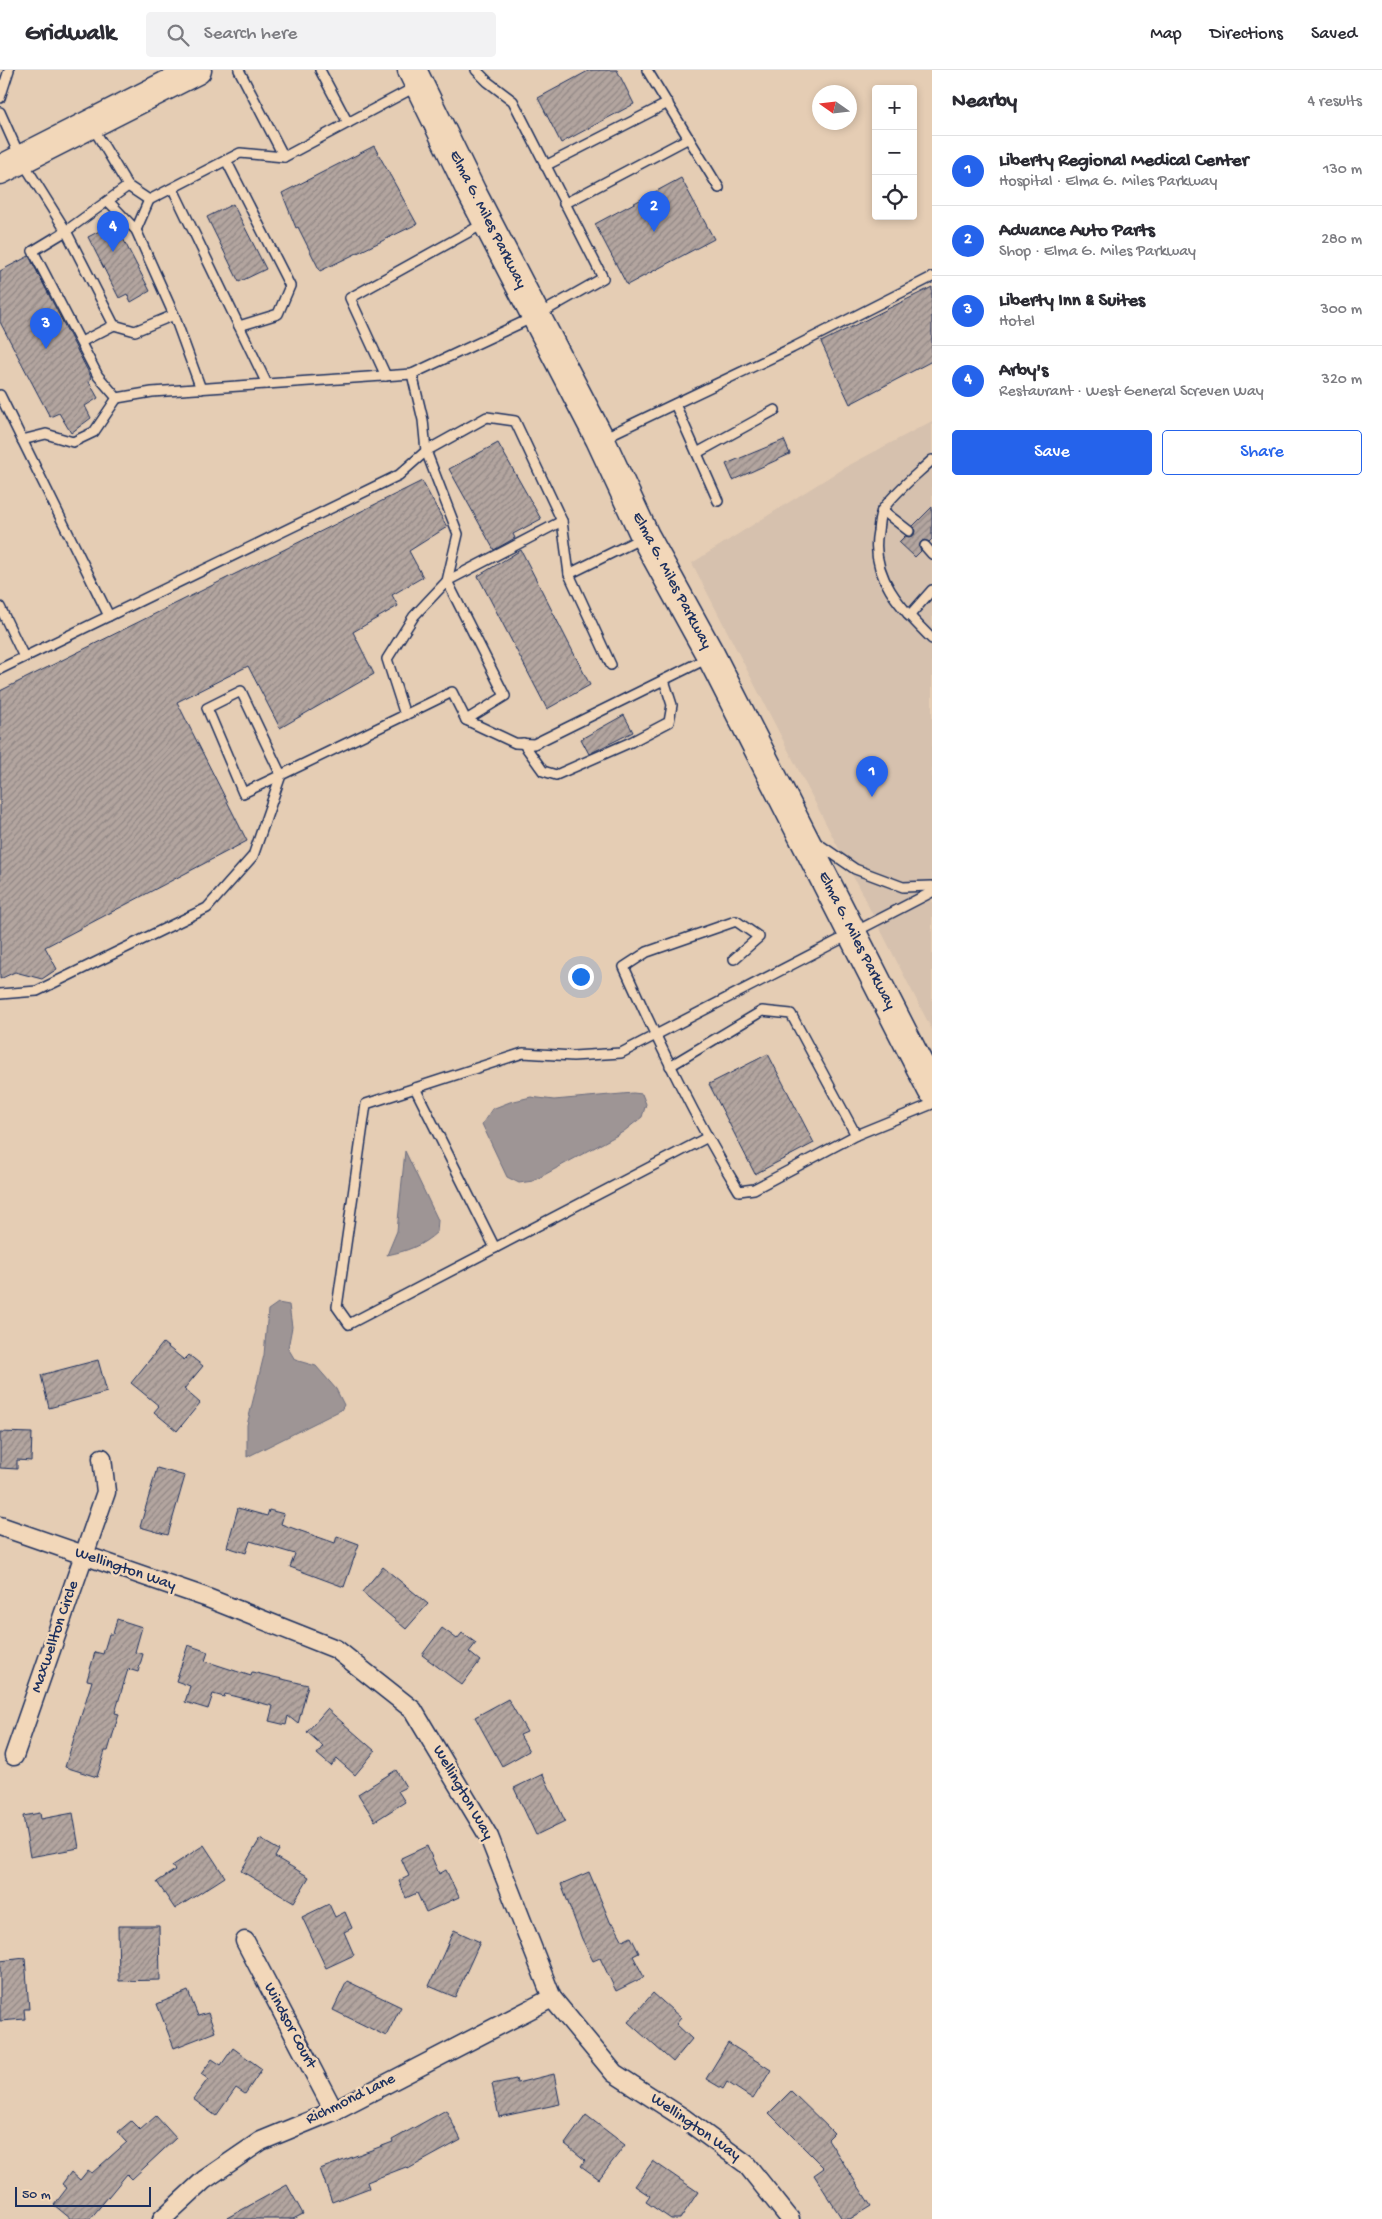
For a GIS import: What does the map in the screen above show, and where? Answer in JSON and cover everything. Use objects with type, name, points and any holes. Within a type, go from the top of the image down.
[{"type":"main road","points":[[10,165],[91,124],[184,73]]},
{"type":"main road","name":"Elma G. Miles Parkway","points":[[416,77],[488,222],[600,439],[645,536],[711,656],[932,1090]]},
{"type":"street","name":"Maxwellton Circle","points":[[14,1756],[106,1492],[102,1458]]},
{"type":"street","name":"Wellington Way","points":[[0,1526],[205,1597],[336,1649],[413,1710],[489,1837],[552,1998],[614,2073],[682,2117],[746,2164],[790,2219]]},
{"type":"street","name":"Windsor Court","points":[[245,1941],[334,2111]]},
{"type":"street","name":"Richmond Lane","points":[[162,2219],[204,2180],[261,2141],[334,2111],[552,1998]]},
{"type":"lane","points":[[0,98],[9,70]]},
{"type":"lane","points":[[239,70],[284,157]]},
{"type":"lane","points":[[320,70],[348,123]]},
{"type":"lane","points":[[22,440],[46,434],[74,442],[94,432],[117,398],[201,389],[412,374],[536,316],[603,278],[513,101],[476,70]]},
{"type":"lane","points":[[647,70],[719,188]]},
{"type":"lane","points":[[136,230],[149,200],[240,153],[284,157],[348,123],[416,77]]},
{"type":"lane","points":[[545,166],[668,103]]},
{"type":"lane","points":[[0,112],[10,165],[66,231],[114,325]]},
{"type":"lane","points":[[91,124],[128,186],[149,200]]},
{"type":"lane","points":[[564,204],[689,138]]},
{"type":"lane","points":[[226,160],[290,286],[278,314],[238,326]]},
{"type":"lane","points":[[117,398],[98,376],[33,251],[66,231],[128,186]]},
{"type":"lane","points":[[173,189],[267,384]]},
{"type":"lane","points":[[108,201],[136,230],[174,315],[201,389]]},
{"type":"lane","points":[[386,376],[350,298],[488,222]]},
{"type":"lane","points":[[600,439],[792,348],[932,277]]},
{"type":"lane","points":[[81,342],[114,325],[135,331],[174,315]]},
{"type":"lane","points":[[412,374],[423,420],[426,451],[458,534],[447,581],[505,696],[466,720]]},
{"type":"lane","points":[[0,395],[109,616]]},
{"type":"lane","points":[[675,404],[718,501]]},
{"type":"lane","points":[[697,453],[775,410]]},
{"type":"lane","points":[[0,669],[399,475],[426,451],[487,417],[515,422],[562,521],[569,574],[611,665]]},
{"type":"lane","points":[[932,460],[882,510],[876,549],[880,573],[885,584],[909,616],[932,638]]},
{"type":"lane","points":[[882,510],[909,530]]},
{"type":"lane","points":[[405,715],[387,659],[414,616],[447,581],[562,521]]},
{"type":"lane","points":[[569,574],[645,536]]},
{"type":"lane","points":[[925,546],[932,554]]},
{"type":"lane","points":[[909,616],[932,590]]},
{"type":"lane","points":[[0,607],[24,657]]},
{"type":"lane","points":[[0,994],[37,990],[207,908],[253,856],[281,775],[241,691],[207,708],[243,793],[281,775],[452,692],[466,720],[515,743],[534,744],[711,656]]},
{"type":"lane","points":[[523,743],[544,771],[556,775],[631,742],[669,722],[672,705],[664,680]]},
{"type":"lane","points":[[800,832],[856,869],[903,887],[932,886]]},
{"type":"lane","points":[[706,1138],[349,1324],[337,1307],[366,1104],[523,1054],[573,1056],[620,1053],[932,892]]},
{"type":"lane","points":[[734,959],[759,936],[736,921],[647,952],[624,967],[655,1036],[706,1138],[739,1191],[754,1188],[856,1136],[932,1104]]},
{"type":"lane","points":[[670,1066],[762,1011],[791,1014],[856,1136]]},
{"type":"lane","points":[[415,1088],[495,1248]]},
{"type":"shaded area","points":[[932,421],[932,1030],[692,563],[842,469]]},
{"type":"shaded area","points":[[633,1093],[642,1094],[646,1104],[642,1117],[623,1132],[533,1181],[519,1183],[507,1177],[482,1124],[492,1109],[531,1097],[554,1100]]},
{"type":"shaded area","points":[[405,1151],[438,1220],[437,1232],[426,1241],[414,1247],[387,1255],[397,1231]]},
{"type":"shaded area","points":[[278,1303],[289,1305],[292,1327],[288,1348],[295,1360],[316,1366],[336,1389],[344,1405],[341,1410],[247,1457],[247,1425],[264,1355],[268,1310]]},
{"type":"building","points":[[590,70],[617,70],[634,104],[561,143],[538,98]]},
{"type":"building","points":[[374,146],[417,224],[320,271],[298,227],[296,228],[282,193]]},
{"type":"building","points":[[681,178],[714,239],[627,285],[595,224]]},
{"type":"building","points":[[233,204],[266,269],[239,282],[207,217]]},
{"type":"building","points":[[115,223],[150,291],[131,302],[127,294],[119,298],[88,237]]},
{"type":"building","points":[[29,256],[91,377],[89,382],[98,398],[85,406],[91,418],[71,433],[59,413],[50,417],[0,322],[0,271]]},
{"type":"building","points":[[932,287],[932,361],[850,404],[821,342]]},
{"type":"building","points":[[784,440],[790,454],[733,480],[726,464]]},
{"type":"building","points":[[498,443],[541,519],[513,534],[515,538],[494,550],[449,469]]},
{"type":"building","points":[[422,481],[447,527],[409,551],[423,577],[392,595],[398,606],[353,632],[374,674],[280,728],[248,666],[177,702],[247,841],[45,947],[57,969],[42,979],[15,972],[0,979],[0,691]]},
{"type":"building","points":[[932,507],[932,539],[929,542],[924,540],[921,542],[919,547],[921,551],[915,557],[899,542],[905,536],[914,535],[913,526]]},
{"type":"building","points":[[521,550],[590,685],[547,709],[478,576]]},
{"type":"building","points":[[624,715],[633,732],[589,754],[581,739]]},
{"type":"building","points":[[768,1054],[814,1143],[755,1174],[709,1084]]},
{"type":"building","points":[[163,1343],[184,1360],[189,1355],[203,1366],[184,1389],[200,1403],[177,1431],[154,1412],[159,1406],[131,1383]]},
{"type":"building","points":[[98,1360],[107,1392],[49,1408],[41,1375]]},
{"type":"building","points":[[0,1432],[32,1433],[31,1461],[17,1460],[17,1469],[0,1468]]},
{"type":"building","points":[[157,1468],[185,1476],[168,1535],[140,1527]]},
{"type":"building","points":[[238,1508],[267,1516],[269,1510],[284,1514],[281,1524],[335,1543],[337,1536],[359,1544],[344,1587],[290,1567],[295,1554],[250,1541],[246,1553],[227,1547]]},
{"type":"building","points":[[383,1567],[428,1604],[406,1629],[362,1592]]},
{"type":"building","points":[[117,1619],[142,1627],[135,1652],[143,1654],[138,1672],[128,1669],[115,1713],[119,1714],[108,1751],[105,1751],[97,1777],[65,1767],[92,1681],[87,1680],[95,1652],[103,1654],[109,1634],[113,1634]]},
{"type":"building","points":[[442,1628],[457,1639],[462,1633],[476,1643],[469,1652],[480,1661],[462,1685],[422,1655]]},
{"type":"building","points":[[188,1645],[208,1652],[205,1661],[251,1676],[252,1672],[308,1685],[298,1724],[288,1716],[286,1725],[269,1721],[273,1706],[225,1694],[224,1697],[213,1694],[208,1709],[185,1702],[190,1686],[176,1681]]},
{"type":"building","points":[[508,1699],[527,1732],[520,1735],[529,1751],[502,1766],[475,1717]]},
{"type":"building","points":[[327,1709],[375,1751],[355,1775],[337,1759],[331,1766],[317,1754],[323,1746],[307,1732]]},
{"type":"building","points":[[396,1770],[406,1787],[398,1791],[405,1802],[375,1821],[358,1794]]},
{"type":"building","points":[[543,1774],[565,1821],[536,1835],[514,1788]]},
{"type":"building","points":[[40,1813],[41,1819],[73,1813],[79,1848],[30,1857],[23,1816]]},
{"type":"building","points":[[260,1839],[279,1850],[275,1857],[309,1877],[294,1902],[241,1871]]},
{"type":"building","points":[[204,1845],[225,1877],[175,1909],[157,1882],[175,1870],[172,1866]]},
{"type":"building","points":[[427,1846],[439,1874],[446,1870],[459,1897],[426,1912],[417,1893],[406,1898],[399,1881],[409,1876],[401,1858]]},
{"type":"building","points":[[589,1872],[611,1924],[613,1923],[623,1941],[631,1937],[639,1953],[633,1956],[644,1977],[616,1991],[600,1958],[593,1961],[582,1939],[561,1884]]},
{"type":"building","points":[[329,1904],[335,1917],[345,1912],[352,1928],[344,1932],[354,1955],[326,1968],[302,1917]]},
{"type":"building","points":[[118,1926],[159,1926],[160,1980],[119,1981]]},
{"type":"building","points":[[454,1930],[480,1942],[455,1997],[429,1986]]},
{"type":"building","points":[[25,1958],[29,2009],[24,2009],[25,2019],[0,2021],[0,1961]]},
{"type":"building","points":[[347,1981],[401,2007],[386,2036],[333,2010]]},
{"type":"building","points":[[188,1991],[198,2016],[208,2013],[215,2032],[174,2048],[157,2004]]},
{"type":"building","points":[[653,1993],[681,2018],[676,2024],[692,2039],[673,2062],[628,2022]]},
{"type":"building","points":[[728,2043],[771,2070],[753,2099],[727,2082],[723,2089],[706,2079]]},
{"type":"building","points":[[233,2048],[262,2069],[245,2094],[236,2088],[216,2116],[193,2099],[208,2079],[201,2074],[212,2059],[221,2065]]},
{"type":"building","points":[[554,2074],[560,2104],[499,2117],[492,2084],[516,2079],[517,2083]]},
{"type":"building","points":[[791,2091],[834,2133],[828,2139],[871,2206],[850,2219],[842,2219],[814,2175],[824,2168],[769,2113]]},
{"type":"building","points":[[446,2110],[461,2140],[408,2169],[406,2167],[367,2182],[369,2188],[332,2202],[320,2169],[393,2142],[392,2140]]},
{"type":"building","points":[[586,2115],[625,2145],[599,2179],[581,2166],[585,2160],[565,2144]]},
{"type":"building","points":[[156,2116],[176,2138],[132,2179],[127,2174],[90,2219],[71,2219],[54,2205],[67,2188],[62,2184],[71,2172],[80,2180],[88,2170],[92,2173],[127,2142],[118,2132],[131,2121],[140,2130]]},
{"type":"building","points":[[653,2161],[698,2192],[680,2219],[671,2219],[646,2202],[650,2196],[635,2186]]},
{"type":"building","points":[[287,2185],[303,2214],[293,2219],[225,2219]]},
{"type":"place","name":"Advance Auto Parts","points":[[654,232]]},
{"type":"place","name":"Arby's","points":[[113,252]]},
{"type":"place","name":"Liberty Inn & Suites","points":[[46,349]]},
{"type":"place","name":"Liberty Regional Medical Center","points":[[872,797]]}]
